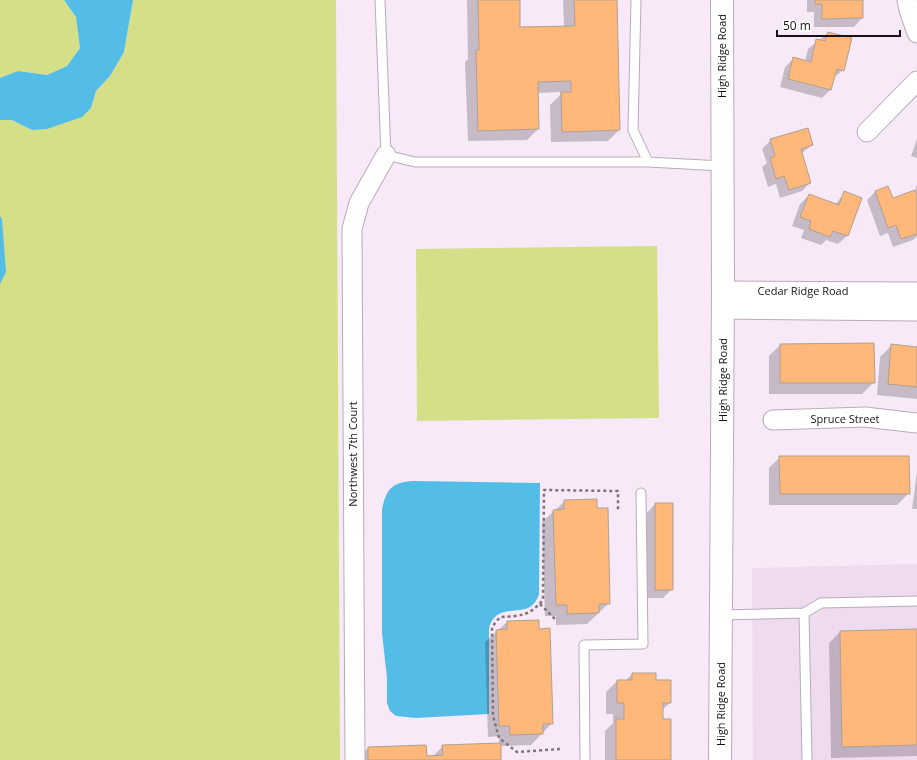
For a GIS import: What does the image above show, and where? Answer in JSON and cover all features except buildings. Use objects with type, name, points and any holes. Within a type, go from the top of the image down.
[{"type":"street","name":"High Ridge Road","points":[[720,760],[723,300],[722,0]]},
{"type":"street","points":[[907,0],[917,33]]},
{"type":"street","points":[[867,132],[917,81]]},
{"type":"street","name":"Northwest 7th Court","points":[[355,760],[351,233],[359,203],[386,156]]},
{"type":"street","name":"Cedar Ridge Road","points":[[882,301],[917,292]]},
{"type":"street","name":"Cedar Ridge Road","points":[[723,300],[882,301],[917,310]]},
{"type":"street","name":"Spruce Street","points":[[773,420],[865,417],[917,423]]},
{"type":"lane","points":[[380,0],[386,156],[416,162],[648,162],[722,166]]},
{"type":"lane","points":[[636,0],[633,130],[648,162]]},
{"type":"lane","points":[[585,760],[584,645],[644,644],[641,493]]},
{"type":"lane","points":[[721,615],[804,613],[821,603],[917,601]]},
{"type":"lane","points":[[804,613],[807,760]]},
{"type":"path","points":[[560,750],[516,752],[499,738],[493,716],[492,627],[500,617],[516,616],[533,611],[543,600],[544,490],[618,490],[618,512]]},
{"type":"path","points":[[540,604],[557,621]]},
{"type":"shaded area","points":[[917,564],[917,760],[753,760],[752,568]]},
{"type":"green space","points":[[0,0],[64,0],[76,17],[80,48],[67,66],[47,75],[18,71],[0,78]]},
{"type":"green space","points":[[133,0],[336,0],[340,760],[0,760],[0,120],[12,120],[32,130],[91,108],[96,91],[110,76],[124,52]]},
{"type":"green space","points":[[657,246],[659,418],[417,421],[416,249]]},
{"type":"water","points":[[64,0],[133,0],[124,52],[110,76],[96,91],[91,108],[82,117],[47,129],[32,130],[12,120],[0,120],[0,78],[18,71],[47,75],[67,66],[80,48],[76,17]]},
{"type":"water","points":[[0,216],[2,219],[6,272],[0,284]]},
{"type":"water","points":[[414,481],[540,483],[539,594],[535,603],[529,608],[499,614],[493,619],[489,628],[489,714],[416,718],[396,716],[390,711],[387,703],[387,678],[382,633],[382,510],[388,492],[391,488],[400,483]]}]
